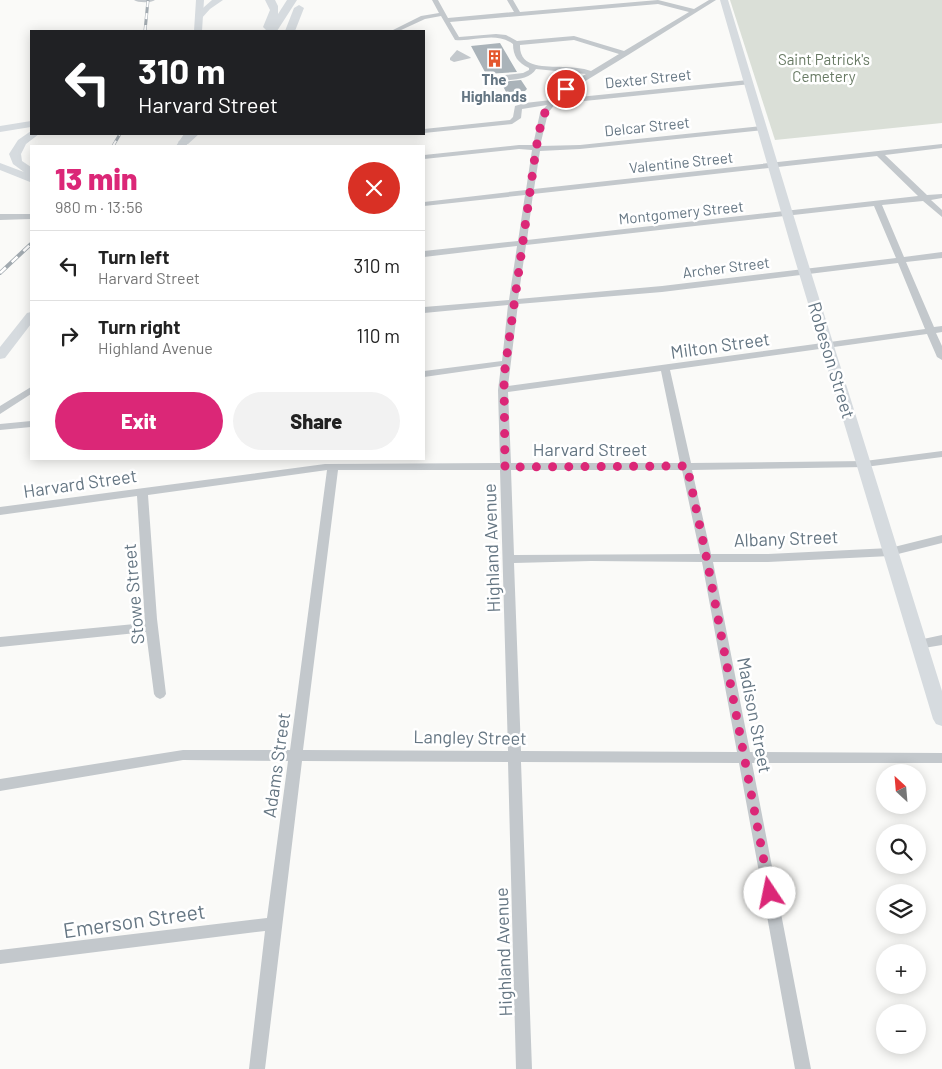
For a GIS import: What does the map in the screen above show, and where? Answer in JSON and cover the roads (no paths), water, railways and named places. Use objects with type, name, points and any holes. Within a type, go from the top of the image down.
[{"type":"highway","points":[[198,16],[218,0]]},
{"type":"highway","points":[[265,30],[274,12],[274,4],[270,0]]},
{"type":"highway","points":[[273,30],[298,3]]},
{"type":"highway","points":[[284,30],[298,3]]},
{"type":"highway","points":[[290,30],[298,3]]},
{"type":"highway","points":[[0,123],[30,118]]},
{"type":"highway","points":[[0,129],[30,124]]},
{"type":"highway","points":[[30,171],[19,164],[15,154],[20,144],[33,135]]},
{"type":"highway","points":[[0,166],[12,173],[30,179]]},
{"type":"main road","points":[[198,30],[200,0]]},
{"type":"main road","name":"Robeson Street","points":[[724,0],[787,214],[942,719]]},
{"type":"main road","points":[[0,355],[30,317]]},
{"type":"street","points":[[136,0],[152,0]]},
{"type":"street","points":[[435,0],[456,39],[456,52]]},
{"type":"street","points":[[510,0],[518,14]]},
{"type":"street","name":"Highland Avenue","points":[[524,1069],[503,390],[513,304],[536,149],[542,118],[550,104],[561,92],[713,0]]},
{"type":"street","points":[[396,30],[422,17],[518,14],[660,1],[695,11]]},
{"type":"street","points":[[456,39],[499,37],[508,38],[516,43],[574,38],[626,54]]},
{"type":"street","points":[[516,43],[519,59],[533,66],[592,73]]},
{"type":"street","points":[[490,79],[525,75],[532,71],[533,66]]},
{"type":"street","name":"Dexter Street","points":[[425,131],[512,122],[517,118],[518,108],[525,105],[550,104],[606,96],[748,82]]},
{"type":"street","name":"Delcar Street","points":[[425,157],[519,147],[536,149],[580,146],[762,128]]},
{"type":"street","name":"Valentine Street","points":[[425,204],[942,146]]},
{"type":"street","points":[[879,153],[942,215]]},
{"type":"street","name":"Montgomery Street","points":[[425,254],[942,196]]},
{"type":"street","points":[[877,204],[942,357]]},
{"type":"street","points":[[0,217],[30,217]]},
{"type":"street","name":"Archer Street","points":[[425,310],[513,304],[662,289],[942,255]]},
{"type":"street","name":"Milton Street","points":[[503,390],[942,329]]},
{"type":"street","points":[[425,374],[505,363]]},
{"type":"street","name":"Madison Street","points":[[665,369],[706,557],[803,1069]]},
{"type":"street","points":[[0,411],[30,391]]},
{"type":"street","points":[[0,427],[30,424]]},
{"type":"street","name":"Harvard Street","points":[[0,511],[279,472],[333,467],[865,464],[942,454]]},
{"type":"street","name":"Adams Street","points":[[256,1069],[273,924],[297,756],[333,467]]},
{"type":"street","name":"Stowe Street","points":[[142,492],[152,628],[160,694]]},
{"type":"street","name":"Albany Street","points":[[509,559],[768,558],[890,552],[942,539]]},
{"type":"street","points":[[0,642],[152,628]]},
{"type":"street","points":[[918,644],[942,640]]},
{"type":"street","name":"Langley Street","points":[[0,785],[183,755],[297,756],[370,754],[514,757],[744,756],[942,758]]},
{"type":"street","name":"Emerson Street","points":[[0,957],[273,924]]},
{"type":"railway","points":[[145,30],[148,0]]},
{"type":"railway","points":[[114,145],[119,135]]},
{"type":"railway","points":[[0,273],[30,245]]},
{"type":"place","name":"The Highlands","points":[[494,58]]},
{"type":"park label","name":"Saint Patrick's Cemetery","points":[[824,68]]}]
